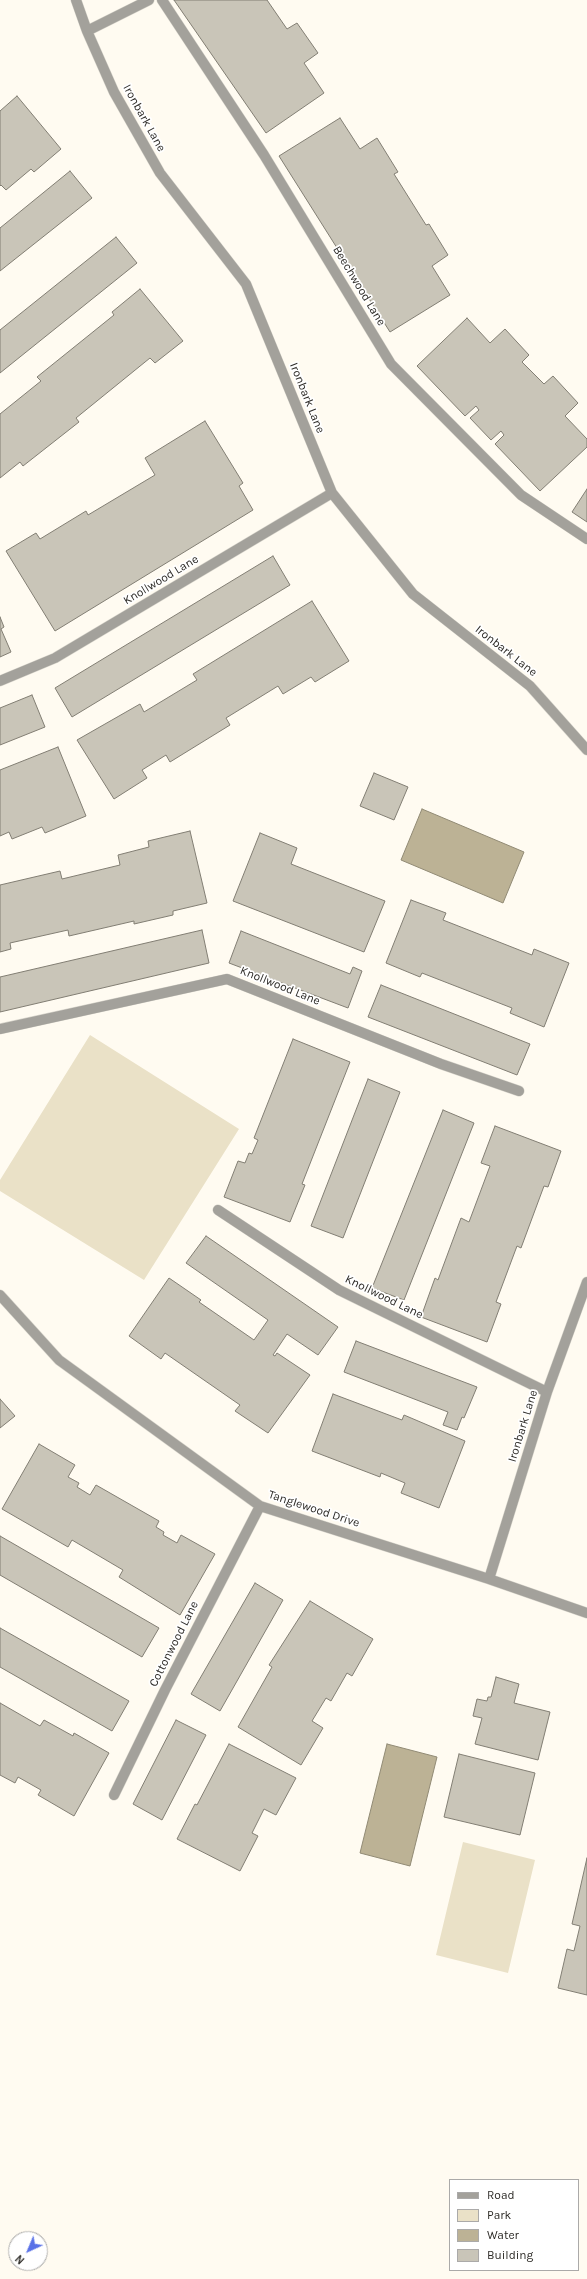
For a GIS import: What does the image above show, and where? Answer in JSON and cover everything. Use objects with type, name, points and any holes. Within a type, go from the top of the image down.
[{"type":"street","name":"Ironbark Lane","points":[[76,0],[87,31],[114,92],[160,173],[246,284],[332,493],[413,594],[530,686],[587,750]]},
{"type":"street","points":[[87,31],[149,0]]},
{"type":"street","name":"Beechwood Lane","points":[[162,0],[264,155],[391,364],[521,495],[587,539]]},
{"type":"street","name":"Knollwood Lane","points":[[0,681],[55,658],[332,493]]},
{"type":"street","name":"Knollwood Lane","points":[[0,1029],[227,979],[441,1064],[519,1091]]},
{"type":"street","name":"Knollwood Lane","points":[[218,1210],[339,1290],[547,1392]]},
{"type":"street","name":"Ironbark Lane","points":[[489,1579],[547,1392],[587,1282]]},
{"type":"street","name":"Tanglewood Drive","points":[[0,1295],[59,1360],[260,1506],[489,1579],[587,1613]]},
{"type":"street","name":"Cottonwood Lane","points":[[114,1795],[165,1690],[260,1506]]},
{"type":"green space","points":[[90,1035],[239,1129],[144,1280],[0,1191],[0,1180]]},
{"type":"green space","points":[[463,1842],[535,1860],[508,1973],[436,1955]]},
{"type":"water","points":[[422,809],[524,852],[503,903],[401,860]]},
{"type":"water","points":[[387,1744],[437,1757],[410,1866],[360,1853]]},
{"type":"building","points":[[174,0],[267,0],[287,29],[297,23],[318,53],[304,63],[324,93],[266,133]]},
{"type":"building","points":[[17,96],[61,149],[34,172],[31,169],[6,190],[1,185],[0,186],[0,111]]},
{"type":"building","points":[[340,118],[360,149],[377,138],[398,172],[394,174],[426,225],[429,224],[448,255],[432,266],[450,295],[390,332],[279,156]]},
{"type":"building","points":[[70,171],[92,198],[0,271],[0,228]]},
{"type":"building","points":[[116,237],[137,263],[0,373],[0,330]]},
{"type":"building","points":[[140,289],[183,341],[155,363],[150,358],[76,418],[79,422],[23,466],[20,462],[0,478],[0,414],[41,381],[37,377],[114,315],[112,312]]},
{"type":"building","points":[[467,318],[490,343],[505,329],[529,355],[522,362],[544,384],[553,376],[578,403],[565,416],[587,439],[587,447],[540,491],[495,444],[504,435],[501,431],[491,440],[470,418],[479,410],[476,406],[465,416],[417,366]]},
{"type":"building","points":[[205,421],[243,483],[239,486],[253,510],[55,631],[6,551],[36,533],[40,539],[86,511],[88,515],[155,475],[145,458]]},
{"type":"building","points":[[587,489],[587,522],[572,512]]},
{"type":"building","points":[[273,556],[290,585],[72,717],[55,688]]},
{"type":"building","points":[[312,601],[349,661],[315,682],[311,677],[283,694],[278,686],[226,718],[230,725],[170,762],[166,755],[142,770],[147,778],[114,799],[77,740],[140,704],[144,712],[197,680],[193,674]]},
{"type":"building","points":[[0,617],[4,627],[1,629],[11,652],[0,657]]},
{"type":"building","points":[[32,695],[45,727],[0,745],[0,708]]},
{"type":"building","points":[[58,747],[86,816],[45,833],[42,827],[12,839],[9,832],[0,836],[0,770]]},
{"type":"building","points":[[374,773],[408,787],[394,820],[360,806]]},
{"type":"building","points":[[190,831],[207,903],[173,911],[173,915],[134,924],[134,921],[69,936],[68,930],[10,943],[11,949],[0,952],[0,885],[60,871],[62,879],[120,865],[118,855],[149,847],[148,841]]},
{"type":"building","points":[[260,833],[297,848],[291,864],[385,901],[364,952],[233,901]]},
{"type":"building","points":[[411,900],[446,913],[443,920],[532,955],[534,949],[569,963],[544,1027],[510,1013],[512,1008],[422,973],[420,977],[386,963]]},
{"type":"building","points":[[202,930],[209,963],[0,1012],[0,977]]},
{"type":"building","points":[[241,931],[350,974],[353,967],[362,971],[348,1008],[229,963]]},
{"type":"building","points":[[381,985],[530,1044],[517,1075],[368,1017]]},
{"type":"building","points":[[293,1039],[350,1062],[302,1184],[305,1185],[290,1222],[224,1197],[238,1161],[245,1163],[249,1153],[252,1154],[258,1140],[254,1138]]},
{"type":"building","points":[[368,1079],[400,1092],[343,1238],[311,1226]]},
{"type":"building","points":[[443,1110],[474,1123],[404,1300],[372,1288]]},
{"type":"building","points":[[495,1126],[561,1151],[548,1187],[544,1186],[521,1248],[517,1246],[496,1302],[501,1304],[487,1342],[421,1317],[435,1278],[438,1280],[461,1218],[469,1222],[490,1166],[481,1163]]},
{"type":"building","points":[[206,1236],[338,1327],[318,1355],[287,1334],[273,1355],[275,1356],[277,1353],[310,1375],[268,1433],[235,1411],[240,1405],[165,1353],[161,1359],[129,1336],[169,1278],[201,1300],[199,1302],[254,1340],[268,1320],[186,1263]]},
{"type":"building","points":[[356,1341],[477,1387],[464,1418],[462,1417],[457,1430],[443,1425],[448,1412],[344,1372]]},
{"type":"building","points":[[333,1394],[402,1420],[404,1415],[465,1441],[439,1508],[401,1493],[405,1483],[381,1473],[380,1477],[312,1451]]},
{"type":"building","points":[[0,1399],[15,1416],[0,1428]]},
{"type":"building","points":[[39,1444],[75,1465],[68,1477],[79,1483],[77,1487],[90,1495],[96,1485],[159,1521],[156,1527],[164,1532],[163,1535],[177,1543],[181,1535],[215,1554],[180,1615],[119,1577],[123,1570],[72,1540],[68,1547],[2,1509]]},
{"type":"building","points":[[0,1536],[159,1628],[142,1657],[0,1575]]},
{"type":"building","points":[[255,1583],[283,1600],[220,1711],[191,1694]]},
{"type":"building","points":[[310,1601],[373,1639],[352,1676],[347,1673],[331,1701],[326,1698],[312,1721],[323,1728],[301,1765],[238,1727],[272,1667],[269,1665]]},
{"type":"building","points":[[0,1628],[129,1701],[112,1731],[0,1667]]},
{"type":"building","points":[[496,1677],[519,1684],[514,1703],[550,1712],[538,1760],[475,1744],[482,1718],[473,1716],[477,1699],[487,1701],[488,1697],[491,1697]]},
{"type":"building","points":[[0,1703],[40,1726],[44,1720],[73,1736],[74,1733],[109,1753],[74,1816],[38,1795],[41,1790],[18,1777],[15,1783],[0,1775]]},
{"type":"building","points":[[176,1720],[206,1735],[162,1820],[133,1804]]},
{"type":"building","points":[[229,1744],[296,1778],[276,1815],[264,1809],[252,1833],[258,1836],[240,1871],[177,1839],[195,1804],[197,1805]]},
{"type":"building","points":[[459,1754],[535,1773],[520,1835],[444,1817]]},
{"type":"building","points":[[587,1858],[587,1995],[558,1988],[567,1949],[574,1951],[580,1926],[572,1924]]}]
